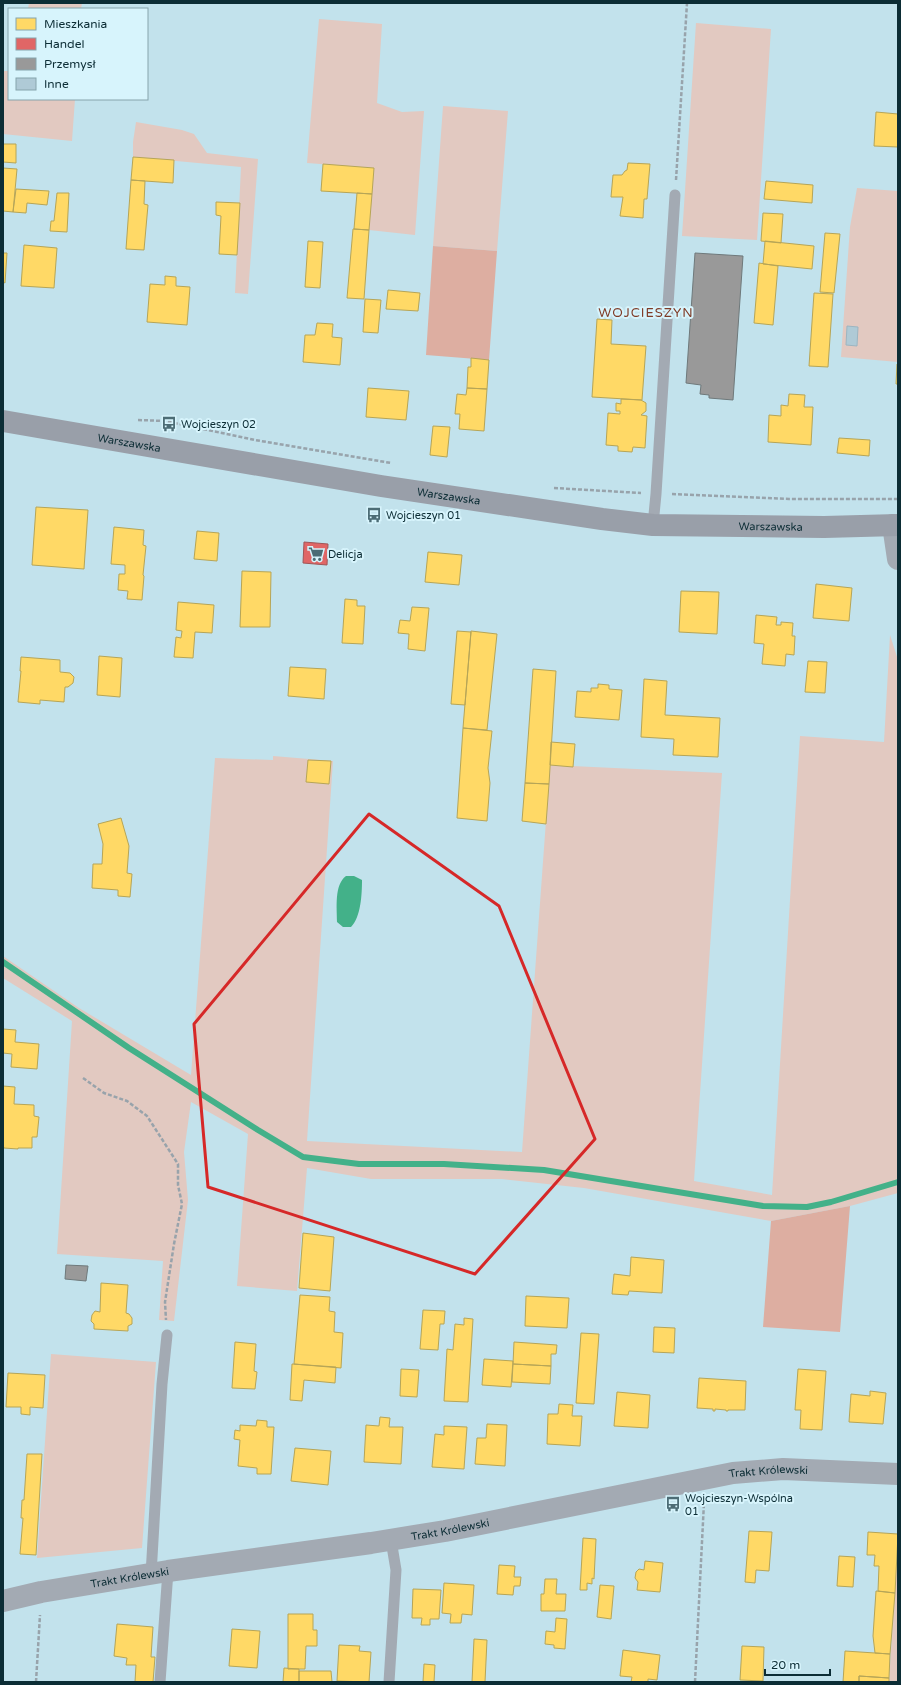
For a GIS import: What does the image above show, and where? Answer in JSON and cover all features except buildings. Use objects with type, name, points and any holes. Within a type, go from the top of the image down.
[{"type":"main road","name":"Warszawska","points":[[3,420],[388,487],[534,510],[653,525],[824,527],[896,525]]},
{"type":"street","points":[[896,525],[898,559]]},
{"type":"street","name":"Trakt Królewski","points":[[3,1601],[41,1592],[159,1573],[445,1531],[705,1477],[762,1469],[898,1474]]},
{"type":"lane","points":[[653,525],[675,195]]},
{"type":"lane","points":[[160,1682],[159,1573],[162,1384],[167,1335]]},
{"type":"lane","points":[[389,1682],[396,1570],[391,1540]]},
{"type":"path","points":[[675,195],[687,3]]},
{"type":"path","points":[[134,420],[165,421],[255,440],[397,464]]},
{"type":"path","points":[[546,487],[656,494],[789,499],[898,499]]},
{"type":"path","points":[[83,1078],[104,1093],[127,1101],[147,1116],[178,1164],[178,1185],[182,1204],[174,1244],[166,1302],[167,1335]]},
{"type":"path","points":[[695,1682],[705,1477]]},
{"type":"path","points":[[36,1682],[41,1592]]},
{"type":"highlighted area","points":[[369,814],[499,906],[595,1139],[475,1274],[208,1187],[194,1024]]},
{"type":"shaded area","points":[[29,3],[82,3],[81,8],[28,8]]},
{"type":"shaded area","points":[[319,19],[382,24],[377,103],[402,112],[424,111],[415,235],[369,230],[373,168],[307,163]]},
{"type":"shaded area","points":[[696,23],[771,29],[757,240],[682,236]]},
{"type":"shaded area","points":[[3,71],[8,71],[8,100],[75,100],[72,141],[3,134]]},
{"type":"shaded area","points":[[443,106],[508,111],[497,251],[433,246]]},
{"type":"shaded area","points":[[136,122],[182,130],[194,134],[207,153],[258,159],[248,294],[235,293],[241,167],[133,157],[133,142]]},
{"type":"shaded area","points":[[857,188],[898,191],[898,362],[841,357],[850,227]]},
{"type":"shaded area","points":[[433,246],[497,251],[489,360],[426,355]]},
{"type":"shaded area","points":[[890,635],[898,660],[898,1193],[850,1206],[771,1221],[584,1188],[502,1179],[371,1179],[307,1168],[297,1291],[237,1286],[248,1134],[191,1102],[184,1152],[188,1200],[174,1321],[159,1320],[163,1261],[57,1254],[72,1021],[3,978],[3,956],[79,1008],[191,1075],[215,758],[273,760],[273,756],[333,761],[307,1141],[522,1152],[550,765],[722,773],[694,1181],[772,1195],[800,736],[884,742]]},
{"type":"shaded area","points":[[346,876],[354,876],[362,880],[359,911],[351,927],[343,927],[337,922],[338,891],[342,880]]},
{"type":"shaded area","points":[[850,1206],[840,1332],[763,1327],[771,1221]]},
{"type":"shaded area","points":[[51,1354],[156,1362],[142,1548],[37,1558]]},
{"type":"shaded area","points":[[898,1539],[898,1682],[889,1682]]},
{"type":"waterway","points":[[3,962],[129,1048],[303,1157],[359,1164],[444,1164],[544,1170],[763,1206],[807,1207],[831,1202],[898,1182]]},
{"type":"place","name":"Wojcieszyn 02","points":[[169,424]]},
{"type":"place","name":"Wojcieszyn 01","points":[[374,515]]},
{"type":"place","name":"Delicja","points":[[316,554]]},
{"type":"place","name":"Wojcieszyn-Wspólna 01","points":[[673,1504]]},
{"type":"district","name":"WOJCIESZYN","points":[[646,313]]}]
